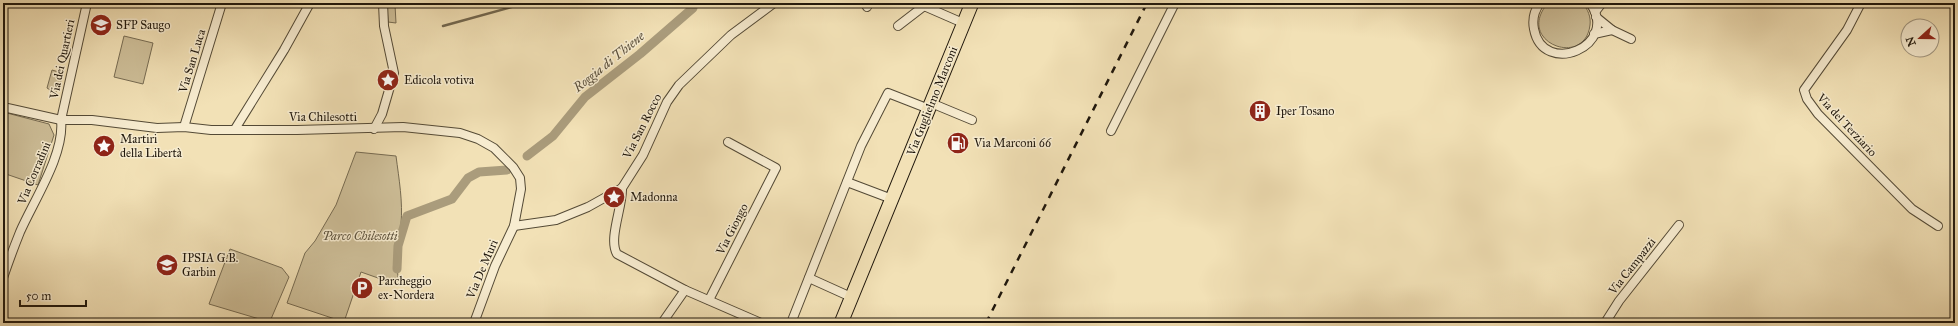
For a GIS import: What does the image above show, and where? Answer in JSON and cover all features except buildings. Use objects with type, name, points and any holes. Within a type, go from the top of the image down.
[{"type":"main road","name":"Via Guglielmo Marconi","points":[[841,323],[972,3]]},
{"type":"street","name":"Via dei Quartieri","points":[[61,120],[86,3]]},
{"type":"street","name":"Via San Luca","points":[[184,127],[222,3]]},
{"type":"street","points":[[235,129],[284,50],[310,3]]},
{"type":"street","points":[[374,129],[382,114],[394,72],[392,57],[384,26],[383,3]]},
{"type":"street","name":"Via San Rocco","points":[[514,226],[556,220],[588,207],[622,188],[642,155],[667,102],[679,85],[731,35],[774,3]]},
{"type":"street","points":[[1111,132],[1175,3]]},
{"type":"street","points":[[1540,3],[1534,15],[1535,32],[1541,44],[1552,51],[1566,54],[1575,52],[1588,44],[1594,34],[1596,14],[1602,3]]},
{"type":"street","points":[[1590,3],[1596,14],[1612,30],[1631,40]]},
{"type":"street","name":"Via del Terziario","points":[[1861,3],[1847,30],[1804,90],[1807,99],[1818,114],[1912,209],[1938,226]]},
{"type":"street","points":[[898,26],[923,4],[963,23]]},
{"type":"street","points":[[1594,34],[1612,30]]},
{"type":"street","points":[[791,323],[861,146],[888,93],[972,120]]},
{"type":"street","name":"Via Chilesotti","points":[[3,107],[61,120],[92,120],[157,128],[184,127],[211,130],[374,129],[403,127],[460,133],[478,139],[494,148],[513,167],[520,178],[521,189],[514,226]]},
{"type":"street","name":"Via Corradini","points":[[3,278],[21,232],[58,150],[62,133],[61,120]]},
{"type":"street","name":"Via Giongo","points":[[709,300],[776,168],[728,142]]},
{"type":"street","points":[[847,182],[892,198]]},
{"type":"street","points":[[622,188],[621,205],[614,236],[615,250],[617,254],[685,290],[761,323]]},
{"type":"street","name":"Via Campazzi","points":[[1605,323],[1619,301],[1680,225]]},
{"type":"street","name":"Via De Muri","points":[[474,323],[495,266],[514,226]]},
{"type":"street","points":[[809,278],[851,297]]},
{"type":"street","points":[[662,323],[685,290]]},
{"type":"green space","points":[[1548,3],[1582,3],[1584,5],[1590,19],[1590,25],[1585,38],[1577,46],[1566,48],[1554,45],[1545,39],[1540,29],[1540,17]]},
{"type":"green space","points":[[387,5],[395,5],[396,23],[388,22]]},
{"type":"green space","points":[[124,36],[153,43],[143,84],[114,77]]},
{"type":"green space","points":[[52,70],[62,73],[60,86],[55,93],[47,88]]},
{"type":"green space","points":[[3,112],[49,124],[54,135],[38,185],[3,173]]},
{"type":"green space","name":"Parco Chilesotti","points":[[356,152],[396,156],[401,207],[401,224],[396,242],[398,285],[361,272],[344,322],[287,303],[305,253],[315,241],[336,205]]},
{"type":"green space","points":[[230,249],[282,268],[289,277],[271,319],[266,321],[209,304]]},
{"type":"waterway","points":[[443,26],[526,3]]},
{"type":"waterway","name":"Roggia di Thiene","points":[[527,156],[553,136],[585,97],[640,54],[693,8]]},
{"type":"waterway","name":"Roggia di Thiene","points":[[397,269],[398,246],[407,216],[452,199],[468,178],[479,172],[507,170]]},
{"type":"railway","points":[[986,323],[1147,3]]},
{"type":"place","name":"SFP Saugo","points":[[101,25]]},
{"type":"place","name":"Edicola votiva","points":[[388,80]]},
{"type":"place","name":"Iper Tosano","points":[[1260,111]]},
{"type":"place","name":"Via Marconi 66","points":[[958,143]]},
{"type":"place","name":"Martiri della Libertà","points":[[104,146]]},
{"type":"place","name":"Madonna","points":[[614,197]]},
{"type":"place","name":"IPSIA G.B. Garbin","points":[[167,265]]},
{"type":"place","name":"Parcheggio ex-Nordera","points":[[362,288]]}]
